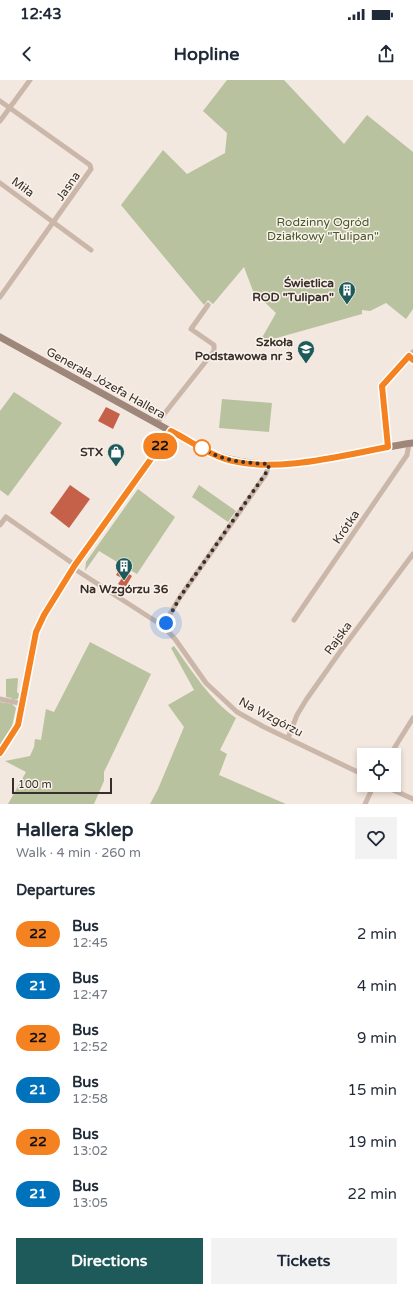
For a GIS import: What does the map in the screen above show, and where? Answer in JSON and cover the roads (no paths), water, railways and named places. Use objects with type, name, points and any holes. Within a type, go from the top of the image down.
[{"type":"street","points":[[0,120],[30,80]]},
{"type":"street","points":[[0,101],[10,108]]},
{"type":"street","name":"Jasna","points":[[0,297],[90,172],[91,166],[10,108]]},
{"type":"street","name":"Miła","points":[[0,183],[91,250]]},
{"type":"street","points":[[157,423],[214,351],[214,345],[191,329],[208,305]]},
{"type":"street","name":"Generała Józefa Hallera","points":[[0,337],[216,456],[225,459],[246,463],[291,463],[411,444]]},
{"type":"street","points":[[388,447],[382,386],[412,356]]},
{"type":"street","points":[[0,753],[18,725],[38,627],[51,602],[74,566],[171,431]]},
{"type":"street","name":"Krótka","points":[[294,620],[407,455],[411,444]]},
{"type":"street","points":[[163,626],[180,597],[266,474],[269,464]]},
{"type":"street","name":"Na Wzgórzu","points":[[0,525],[6,517],[74,566],[163,626],[175,638],[202,679],[226,704],[246,718],[357,772]]},
{"type":"street","name":"Rajska","points":[[288,738],[297,715],[306,700],[413,554]]},
{"type":"street","points":[[0,699],[23,704]]},
{"type":"street","points":[[394,748],[413,718]]},
{"type":"street","points":[[365,804],[371,792]]},
{"type":"street","points":[[398,792],[413,799]]},
{"type":"place","name":"Świetlica ROD \"Tulipan\"","points":[[347,305]]},
{"type":"place","name":"Szkoła Podstawowa nr 3","points":[[306,364]]},
{"type":"place","name":"STX","points":[[116,467]]},
{"type":"place","name":"Na Wzgórzu 36","points":[[124,581]]},
{"type":"park label","name":"Rodzinny Ogród Działkowy \"Tulipan\"","points":[[323,229]]}]
